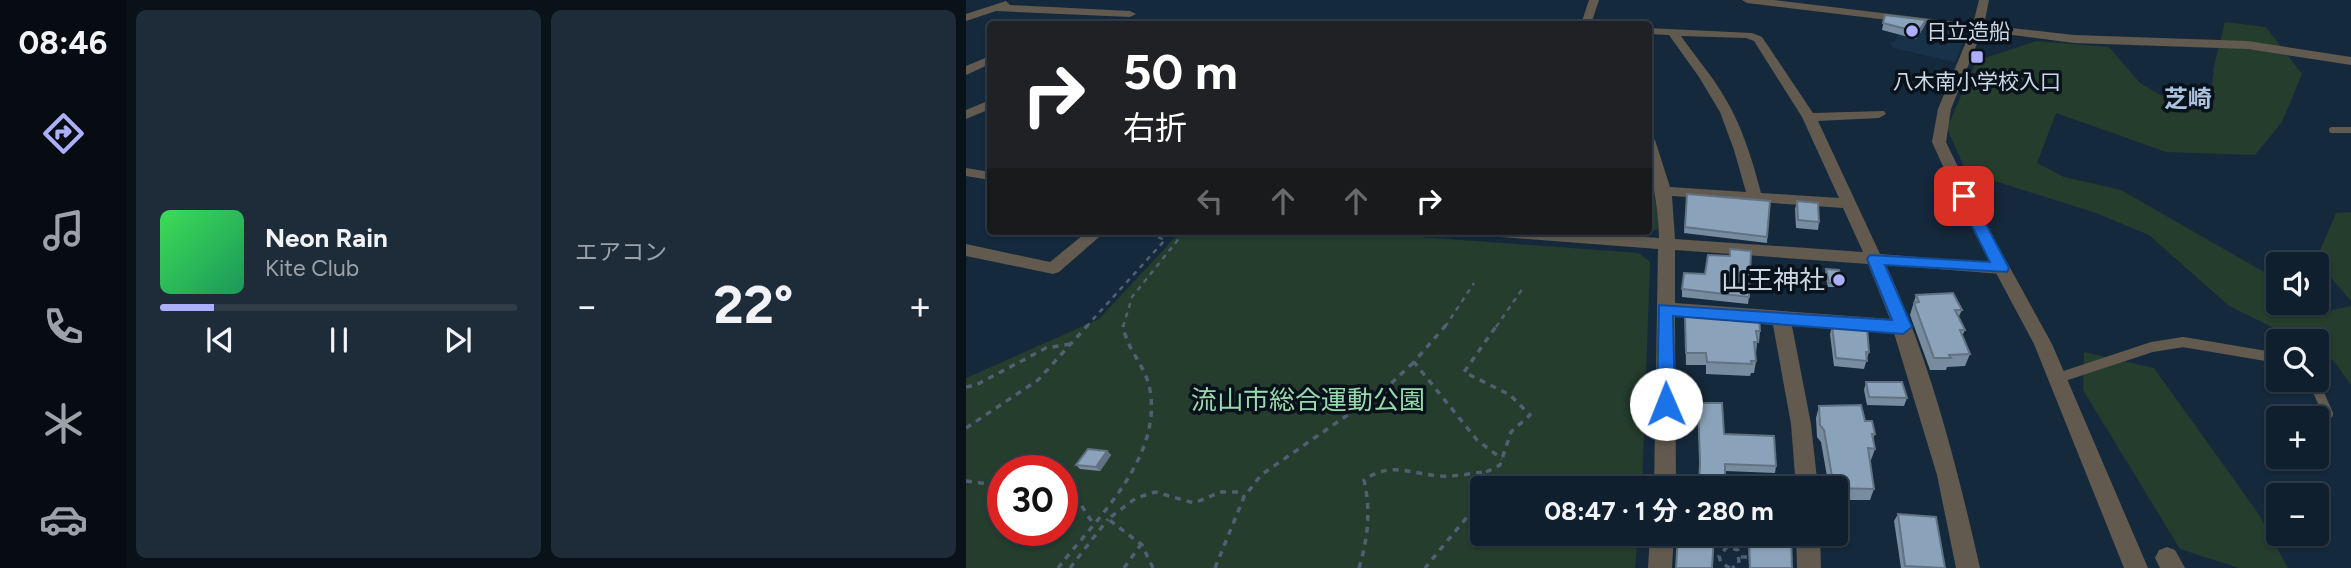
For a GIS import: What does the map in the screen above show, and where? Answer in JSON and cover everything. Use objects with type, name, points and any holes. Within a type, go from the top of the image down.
[{"type":"street","points":[[966,18],[1016,0]]},
{"type":"street","points":[[1587,21],[1594,0]]},
{"type":"street","points":[[1747,0],[1977,29],[2099,41],[2256,46],[2351,61]]},
{"type":"street","points":[[1984,0],[1977,29],[1938,134],[1957,181],[2058,378],[2090,464],[2136,568]]},
{"type":"street","points":[[994,8],[1130,13],[1119,21]]},
{"type":"street","points":[[1057,21],[1072,11]]},
{"type":"street","points":[[1652,31],[1748,34],[1758,38],[1809,117],[1875,259],[1903,327],[1948,475],[1969,568]]},
{"type":"street","points":[[1675,32],[1675,37],[1715,89],[1730,114],[1755,198]]},
{"type":"street","points":[[966,71],[987,61]]},
{"type":"street","points":[[966,115],[987,105]]},
{"type":"street","points":[[1809,117],[1879,114]]},
{"type":"street","points":[[1652,152],[1665,191],[1665,476]]},
{"type":"street","points":[[1665,191],[1850,204]]},
{"type":"street","points":[[966,250],[1053,268],[1093,235]]},
{"type":"street","points":[[1547,235],[2001,268]]},
{"type":"street","points":[[1665,309],[1903,327]]},
{"type":"street","points":[[1781,319],[1798,407],[1806,476]]},
{"type":"street","points":[[1660,568],[1661,546]]},
{"type":"street","points":[[1809,546],[1810,568]]},
{"type":"lane","points":[[2332,130],[2351,130]]},
{"type":"lane","points":[[2058,378],[2152,346],[2183,342],[2266,356]]},
{"type":"path","points":[[966,428],[1038,380],[1165,240],[1153,235]]},
{"type":"path","points":[[1058,568],[1124,480],[1145,443],[1151,412],[1149,386],[1127,340],[1123,318],[1140,286],[1182,235]]},
{"type":"path","points":[[1215,568],[1244,498],[1261,475],[1385,389],[1439,335],[1474,283]]},
{"type":"path","points":[[1359,568],[1366,545],[1370,505],[1364,480],[1372,473],[1396,466],[1442,476],[1486,472],[1500,465],[1511,432],[1530,415],[1510,395],[1464,372],[1523,288]]},
{"type":"path","points":[[966,387],[976,385],[1046,348],[1070,344]]},
{"type":"path","points":[[1414,362],[1477,440],[1502,459]]},
{"type":"path","points":[[1425,568],[1468,516],[1486,472]]},
{"type":"path","points":[[966,481],[987,484]]},
{"type":"path","points":[[1070,568],[1108,519],[1136,498],[1154,492],[1194,503],[1221,492],[1239,492],[1244,498]]},
{"type":"path","points":[[1078,499],[1092,522]]},
{"type":"path","points":[[1108,519],[1142,543],[1149,552],[1153,568]]},
{"type":"path","points":[[1124,568],[1142,543]]},
{"type":"path","points":[[1719,559],[1721,550],[1727,547],[1735,548],[1741,557]]},
{"type":"path","points":[[1713,559],[1719,559],[1731,568],[1741,557],[1748,557]]},
{"type":"shaded area","points":[[1904,20],[1961,28],[1967,32],[1955,62],[1893,48],[1890,42],[1895,41]]},
{"type":"green space","points":[[2225,22],[2266,27],[2302,74],[2282,122],[2255,155],[2166,152],[2056,113],[2037,163],[2064,177],[2121,190],[2266,273],[2266,315],[2329,315],[2329,311],[2351,306],[2351,385],[2329,358],[2329,329],[2276,329],[2229,306],[2149,235],[2096,213],[1966,172],[1947,128],[1976,61],[2036,41],[2109,47],[2140,83],[2178,105],[2210,104],[2214,66]]},
{"type":"green space","points":[[1652,181],[1660,228],[1652,232]]},
{"type":"green space","points":[[2351,212],[2351,301],[2329,275],[2329,252],[2319,252],[2336,213]]},
{"type":"green space","name":"流山市総合運動公園","points":[[1177,235],[1394,235],[1639,253],[1650,262],[1642,476],[1470,476],[1470,546],[1637,546],[1635,568],[966,568],[966,378],[1099,319]]},
{"type":"green space","points":[[1614,235],[1645,235],[1641,237]]},
{"type":"green space","points":[[2084,352],[2154,368],[2258,513],[2266,528],[2266,546],[2276,546],[2288,568],[2239,568],[2180,549],[2083,390]]},
{"type":"building","points":[[1885,15],[1926,20],[1918,32],[1883,23]]},
{"type":"building","points":[[1687,194],[1770,201],[1767,237],[1685,227]]},
{"type":"building","points":[[1797,201],[1818,203],[1819,222],[1798,220]]},
{"type":"building","points":[[1730,249],[1751,251],[1749,297],[1682,289],[1684,273],[1705,274],[1708,255],[1730,256]]},
{"type":"building","points":[[1826,269],[1839,270],[1842,283],[1829,283]]},
{"type":"building","points":[[1953,293],[1962,310],[1955,310],[1965,330],[1960,330],[1970,354],[1934,358],[1914,303],[1919,302],[1916,295]]},
{"type":"building","points":[[1759,315],[1760,331],[1756,331],[1758,342],[1754,342],[1756,361],[1751,361],[1752,364],[1707,362],[1706,353],[1686,353],[1685,316]]},
{"type":"building","points":[[1832,326],[1867,328],[1867,361],[1836,358]]},
{"type":"building","points":[[1866,382],[1902,382],[1907,398],[1869,397]]},
{"type":"building","points":[[1698,403],[1722,403],[1724,434],[1774,436],[1776,466],[1725,464],[1725,476],[1699,476]]},
{"type":"building","points":[[1861,405],[1865,421],[1872,421],[1875,449],[1868,448],[1874,489],[1848,488],[1848,476],[1832,476],[1824,430],[1820,425],[1819,406]]},
{"type":"building","points":[[1088,449],[1107,451],[1096,467],[1078,465]]},
{"type":"building","points":[[1898,514],[1936,517],[1945,568],[1905,566]]},
{"type":"building","points":[[1677,546],[1713,546],[1712,568],[1676,568]]},
{"type":"building","points":[[1749,546],[1791,546],[1792,568],[1750,568]]},
{"type":"place","name":"日立造船","points":[[1912,31]]},
{"type":"place","name":"八木南小学校入口","points":[[1977,57]]},
{"type":"place","name":"山王神社","points":[[1839,280]]},
{"type":"district","name":"芝崎","points":[[2188,98]]},
{"type":"route","points":[[1666,404],[1665,309],[1903,327],[1895,302],[1875,259],[2001,268],[1964,196]]}]
